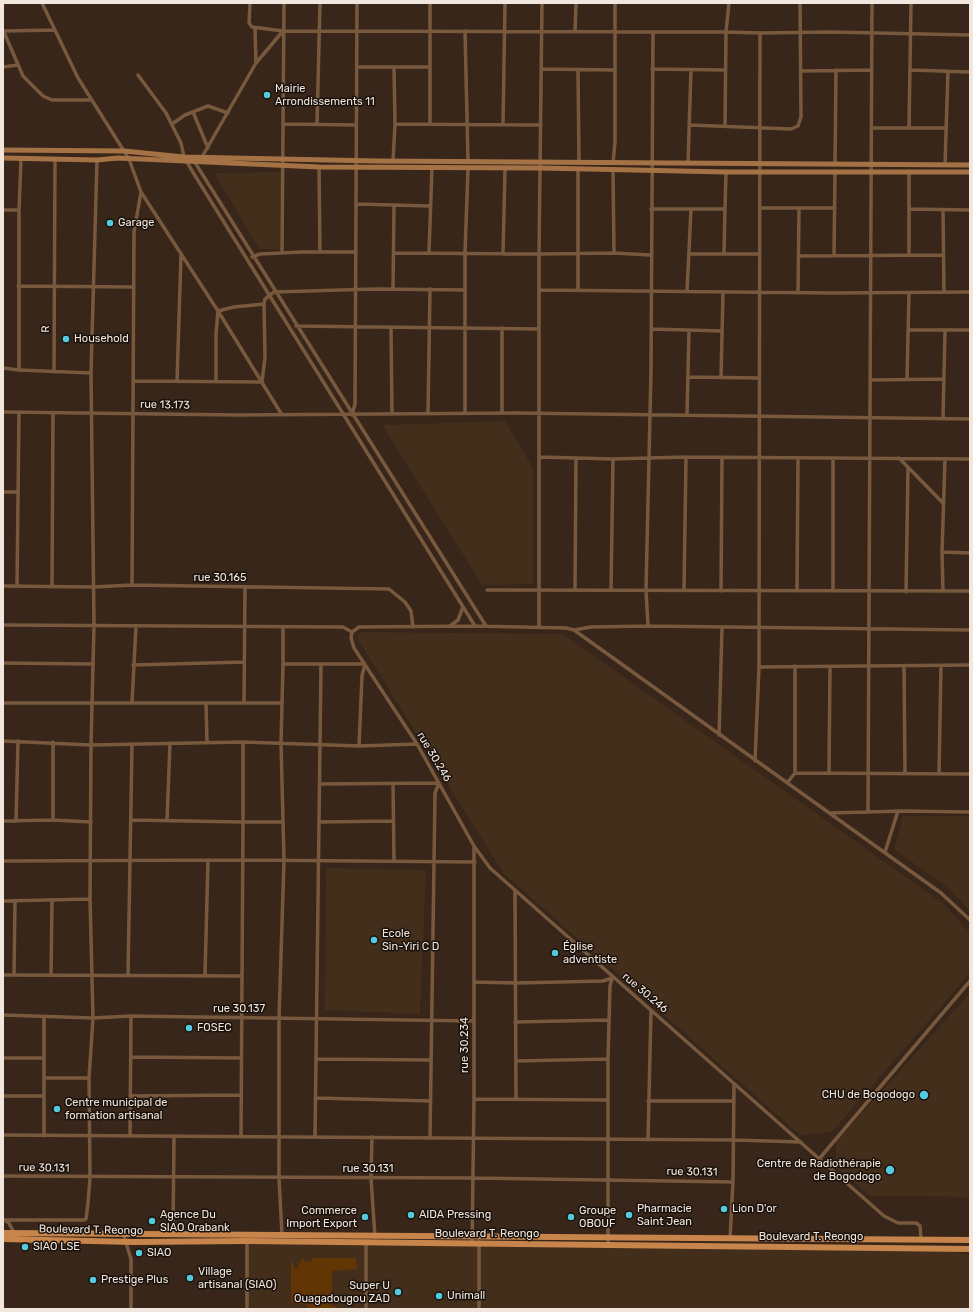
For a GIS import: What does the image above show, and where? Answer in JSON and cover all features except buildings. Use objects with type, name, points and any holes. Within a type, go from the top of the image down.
[{"type":"main road","points":[[3,150],[124,151],[186,159]]},
{"type":"main road","points":[[192,159],[202,156],[282,162],[319,167],[541,168],[726,172],[970,172]]},
{"type":"main road","points":[[3,158],[97,160],[192,159],[282,162],[468,161],[970,165]]},
{"type":"main road","name":"Boulevard T. Reongo","points":[[3,1233],[173,1233],[375,1237],[480,1236],[608,1241],[970,1249]]},
{"type":"main road","name":"Boulevard T. Reongo","points":[[3,1239],[472,1244],[730,1240],[970,1240]]},
{"type":"street","points":[[42,3],[90,100],[129,159],[141,192],[182,254],[282,414]]},
{"type":"street","points":[[250,3],[249,22],[255,29],[256,63]]},
{"type":"street","points":[[282,253],[284,3]]},
{"type":"street","points":[[317,124],[320,3]]},
{"type":"street","points":[[352,415],[355,404],[357,3]]},
{"type":"street","points":[[430,3],[430,124]]},
{"type":"street","points":[[503,124],[505,3]]},
{"type":"street","points":[[539,628],[539,254],[543,32],[542,3]]},
{"type":"street","points":[[575,31],[576,3]]},
{"type":"street","points":[[613,163],[615,142],[615,3]]},
{"type":"street","points":[[725,126],[726,32],[729,3]]},
{"type":"street","points":[[690,125],[791,129],[798,126],[801,117],[800,3]]},
{"type":"street","points":[[868,812],[867,667],[869,629],[869,457],[871,380],[870,255],[872,3]]},
{"type":"street","points":[[909,128],[911,3]]},
{"type":"street","points":[[255,29],[283,31],[614,31],[726,32],[760,34],[800,32],[970,35]]},
{"type":"street","points":[[55,30],[3,30],[18,65],[24,76],[34,88],[48,99],[90,100]]},
{"type":"street","points":[[202,156],[256,63],[283,31]]},
{"type":"street","points":[[465,31],[468,161]]},
{"type":"street","points":[[648,626],[646,590],[651,329],[650,255],[653,32]]},
{"type":"street","points":[[756,761],[759,667],[760,458],[758,378],[761,293],[760,34]]},
{"type":"street","points":[[3,67],[18,65]]},
{"type":"street","points":[[357,67],[430,67]]},
{"type":"street","points":[[393,161],[395,124],[394,68]]},
{"type":"street","points":[[652,69],[725,70]]},
{"type":"street","points":[[542,70],[614,70]]},
{"type":"street","points":[[578,70],[579,162]]},
{"type":"street","points":[[688,163],[691,70]]},
{"type":"street","points":[[801,70],[872,70]]},
{"type":"street","points":[[835,164],[836,70]]},
{"type":"street","points":[[911,70],[970,72]]},
{"type":"street","points":[[945,165],[948,71]]},
{"type":"street","points":[[138,75],[166,113],[181,143],[186,159],[475,626]]},
{"type":"street","points":[[172,124],[193,112],[208,106],[228,113]]},
{"type":"street","points":[[193,112],[208,148]]},
{"type":"street","points":[[283,124],[356,125]]},
{"type":"street","points":[[395,124],[541,125]]},
{"type":"street","points":[[872,128],[946,128]]},
{"type":"street","name":"R","points":[[54,372],[56,287],[55,158]]},
{"type":"street","points":[[19,370],[18,286],[21,159]]},
{"type":"street","points":[[192,159],[274,292],[486,626]]},
{"type":"street","points":[[4,1219],[81,1220],[86,1218],[87,1214],[90,1178],[89,1078],[93,1018],[90,899],[92,822],[92,664],[94,625],[91,373],[97,160]]},
{"type":"street","points":[[319,167],[320,252]]},
{"type":"street","points":[[429,252],[432,168]]},
{"type":"street","points":[[465,413],[465,253],[468,168]]},
{"type":"street","points":[[503,254],[505,169]]},
{"type":"street","points":[[578,169],[578,290]]},
{"type":"street","points":[[613,170],[614,252]]},
{"type":"street","points":[[724,254],[726,172]]},
{"type":"street","points":[[834,255],[835,172]]},
{"type":"street","points":[[908,172],[909,255]]},
{"type":"street","points":[[132,585],[134,232],[141,192]]},
{"type":"street","points":[[357,204],[430,206]]},
{"type":"street","points":[[393,289],[395,253],[394,206]]},
{"type":"street","points":[[651,208],[725,209]]},
{"type":"street","points":[[687,291],[691,208]]},
{"type":"street","points":[[761,208],[835,208]]},
{"type":"street","points":[[798,293],[799,208]]},
{"type":"street","points":[[909,209],[970,210]]},
{"type":"street","points":[[3,210],[19,210]]},
{"type":"street","points":[[943,210],[944,292]]},
{"type":"street","points":[[252,257],[260,254],[356,252]]},
{"type":"street","points":[[395,253],[429,252],[539,254],[614,252],[650,255]]},
{"type":"street","points":[[176,381],[182,254]]},
{"type":"street","points":[[689,254],[760,254]]},
{"type":"street","points":[[799,256],[943,255]]},
{"type":"street","points":[[18,286],[134,287]]},
{"type":"street","points":[[262,382],[265,358],[264,304],[265,299],[274,292],[393,289],[465,290]]},
{"type":"street","points":[[428,414],[430,289]]},
{"type":"street","points":[[539,290],[651,290],[761,293],[970,292]]},
{"type":"street","points":[[722,377],[723,292]]},
{"type":"street","points":[[907,378],[909,293]]},
{"type":"street","points":[[218,311],[234,307],[264,304]]},
{"type":"street","points":[[216,381],[216,334],[218,311]]},
{"type":"street","points":[[296,326],[355,328],[466,327],[539,329]]},
{"type":"street","points":[[391,328],[392,414]]},
{"type":"street","points":[[502,328],[502,413]]},
{"type":"street","points":[[651,329],[722,331]]},
{"type":"street","points":[[688,415],[689,330]]},
{"type":"street","points":[[909,330],[970,330]]},
{"type":"street","points":[[943,418],[945,331]]},
{"type":"street","points":[[3,368],[91,373]]},
{"type":"street","points":[[688,377],[758,378]]},
{"type":"street","points":[[871,380],[907,378],[943,379]]},
{"type":"street","points":[[134,381],[262,382]]},
{"type":"street","name":"rue 13.173","points":[[3,412],[236,415],[502,413],[970,419]]},
{"type":"street","points":[[17,586],[19,413]]},
{"type":"street","points":[[52,586],[53,413]]},
{"type":"street","points":[[540,457],[613,459],[686,457],[869,457],[970,459]]},
{"type":"street","points":[[684,590],[686,457]]},
{"type":"street","points":[[575,590],[576,458]]},
{"type":"street","points":[[721,591],[722,458]]},
{"type":"street","points":[[797,590],[798,458]]},
{"type":"street","points":[[833,458],[833,591]]},
{"type":"street","points":[[899,458],[943,503]]},
{"type":"street","points":[[612,589],[613,459]]},
{"type":"street","points":[[943,591],[942,552],[944,459]]},
{"type":"street","points":[[906,592],[908,468]]},
{"type":"street","points":[[3,492],[18,492]]},
{"type":"street","points":[[942,552],[970,553]]},
{"type":"street","name":"rue 30.165","points":[[3,586],[94,587],[132,585],[389,589],[405,602],[411,611],[413,627]]},
{"type":"street","points":[[244,587],[244,703]]},
{"type":"street","points":[[487,590],[612,589],[970,592]]},
{"type":"street","points":[[450,626],[458,620],[463,607]]},
{"type":"street","points":[[3,625],[343,627],[352,632],[359,627],[450,626],[566,628],[574,630],[941,893],[970,920]]},
{"type":"street","points":[[132,703],[136,626]]},
{"type":"street","points":[[574,630],[591,627],[648,626],[970,630]]},
{"type":"street","points":[[282,627],[283,664],[281,743],[284,860],[279,1018],[279,1178],[282,1235]]},
{"type":"street","points":[[719,735],[722,628]]},
{"type":"street","name":"rue 30.246","points":[[352,632],[352,643],[417,744],[474,846],[490,868],[612,978],[651,1010],[884,1216],[898,1223],[916,1224],[920,1226],[921,1240]]},
{"type":"street","points":[[3,662],[92,664]]},
{"type":"street","points":[[133,665],[244,662]]},
{"type":"street","points":[[283,664],[365,664],[362,676],[359,746]]},
{"type":"street","points":[[315,1137],[320,862],[321,665]]},
{"type":"street","points":[[759,667],[970,665]]},
{"type":"street","points":[[787,783],[795,773],[795,666]]},
{"type":"street","points":[[904,666],[904,773]]},
{"type":"street","points":[[940,774],[941,666]]},
{"type":"street","points":[[829,773],[830,667]]},
{"type":"street","points":[[3,703],[282,703]]},
{"type":"street","points":[[206,704],[207,742]]},
{"type":"street","points":[[3,741],[53,742],[91,745],[207,742],[359,746],[417,744]]},
{"type":"street","points":[[16,821],[18,741]]},
{"type":"street","points":[[53,742],[53,820]]},
{"type":"street","points":[[241,1137],[243,742]]},
{"type":"street","points":[[166,820],[170,743]]},
{"type":"street","points":[[128,975],[132,745]]},
{"type":"street","points":[[795,773],[970,774]]},
{"type":"street","points":[[320,784],[439,783],[435,793],[436,861],[430,1138]]},
{"type":"street","points":[[393,784],[392,821],[394,861]]},
{"type":"street","points":[[830,814],[898,811],[970,812]]},
{"type":"street","points":[[885,852],[898,811]]},
{"type":"street","points":[[3,821],[53,820],[92,822]]},
{"type":"street","points":[[131,820],[282,822]]},
{"type":"street","points":[[320,822],[392,821]]},
{"type":"street","name":"rue 30.234","points":[[472,1244],[474,1099],[474,846]]},
{"type":"street","points":[[205,975],[208,860]]},
{"type":"street","points":[[3,861],[284,860],[320,862],[475,862]]},
{"type":"street","points":[[515,890],[516,1100]]},
{"type":"street","points":[[3,901],[90,899]]},
{"type":"street","points":[[14,975],[15,901]]},
{"type":"street","points":[[51,975],[52,901]]},
{"type":"street","points":[[3,975],[241,976]]},
{"type":"street","points":[[474,982],[516,983],[603,981],[612,978]]},
{"type":"street","points":[[608,1241],[608,1020],[610,986],[612,978]]},
{"type":"street","points":[[819,1159],[970,982]]},
{"type":"street","points":[[648,1140],[651,1010]]},
{"type":"street","name":"rue 30.137","points":[[3,1015],[93,1018],[131,1016],[241,1019],[279,1018],[474,1021]]},
{"type":"street","points":[[44,1016],[44,1136]]},
{"type":"street","points":[[130,1136],[131,1016]]},
{"type":"street","points":[[515,1022],[608,1020]]},
{"type":"street","points":[[130,1057],[242,1058]]},
{"type":"street","points":[[3,1058],[43,1058]]},
{"type":"street","points":[[316,1059],[431,1060]]},
{"type":"street","points":[[516,1061],[608,1059]]},
{"type":"street","points":[[44,1078],[89,1078]]},
{"type":"street","points":[[730,1240],[733,1182],[734,1084]]},
{"type":"street","points":[[130,1096],[241,1095]]},
{"type":"street","points":[[3,1096],[44,1096]]},
{"type":"street","points":[[316,1098],[431,1101]]},
{"type":"street","points":[[474,1099],[607,1100]]},
{"type":"street","points":[[648,1101],[734,1101]]},
{"type":"street","points":[[3,1135],[734,1140],[801,1142]]},
{"type":"street","points":[[173,1233],[174,1137]]},
{"type":"street","points":[[372,1137],[371,1178],[375,1237]]},
{"type":"street","name":"rue 30.131","points":[[3,1176],[90,1178],[174,1176],[279,1178],[473,1178],[733,1182]]},
{"type":"street","points":[[4,1219],[12,1227],[14,1234]]},
{"type":"street","points":[[123,1233],[131,1259],[130,1309]]},
{"type":"street","points":[[479,1309],[480,1236]]},
{"type":"street","points":[[247,1241],[247,1309]]},
{"type":"street","points":[[366,1243],[366,1309]]},
{"type":"shaded area","points":[[281,172],[280,250],[259,249],[216,176],[216,173]]},
{"type":"shaded area","points":[[505,421],[533,468],[533,581],[531,584],[482,585],[382,425]]},
{"type":"shaded area","points":[[360,632],[563,634],[944,904],[970,933],[970,973],[832,1132],[800,1135],[503,873],[357,638]]},
{"type":"shaded area","points":[[903,816],[970,816],[970,911],[947,887],[894,849]]},
{"type":"shaded area","name":"Ecole Sin-Yiri C D","points":[[326,868],[426,870],[420,1014],[325,1010]]},
{"type":"shaded area","name":"CHU de Bogodogo","points":[[970,993],[970,1197],[870,1196],[836,1167],[836,1142]]},
{"type":"shaded area","points":[[247,1241],[936,1248],[970,1255],[970,1309],[247,1309]]},
{"type":"shaded area","points":[[304,1258],[305,1263],[307,1261],[312,1262],[312,1258],[356,1258],[357,1269],[332,1271],[332,1306],[337,1306],[337,1309],[307,1309],[307,1305],[291,1303],[291,1260],[295,1269],[298,1268],[298,1260],[301,1265],[301,1259]]},
{"type":"place","name":"Mairie Arrondissements 11","points":[[267,95]]},
{"type":"place","name":"Garage","points":[[110,223]]},
{"type":"place","name":"Household","points":[[66,339]]},
{"type":"place","name":"Ecole Sin-Yiri C D","points":[[374,940]]},
{"type":"place","name":"Église adventiste","points":[[555,953]]},
{"type":"place","name":"FOSEC","points":[[189,1028]]},
{"type":"place","name":"CHU de Bogodogo","points":[[924,1095]]},
{"type":"place","name":"Centre municipal de formation artisanal","points":[[57,1109]]},
{"type":"place","name":"Centre de Radiothérapie de Bogodogo","points":[[890,1170]]},
{"type":"place","name":"Lion D'or","points":[[724,1209]]},
{"type":"place","name":"AIDA Pressing","points":[[411,1215]]},
{"type":"place","name":"Pharmacie Saint Jean","points":[[629,1215]]},
{"type":"place","name":"Commerce Import Export","points":[[365,1217]]},
{"type":"place","name":"Groupe OBOUF","points":[[571,1217]]},
{"type":"place","name":"Agence Du SIAO Orabank","points":[[152,1221]]},
{"type":"place","name":"SIAO LSE","points":[[25,1247]]},
{"type":"place","name":"SIAO","points":[[139,1253]]},
{"type":"place","name":"Village artisanal (SIAO)","points":[[190,1278]]},
{"type":"place","name":"Prestige Plus","points":[[93,1280]]},
{"type":"place","name":"Super U Ouagadougou ZAD","points":[[398,1292]]},
{"type":"place","name":"Unimall","points":[[439,1296]]}]
